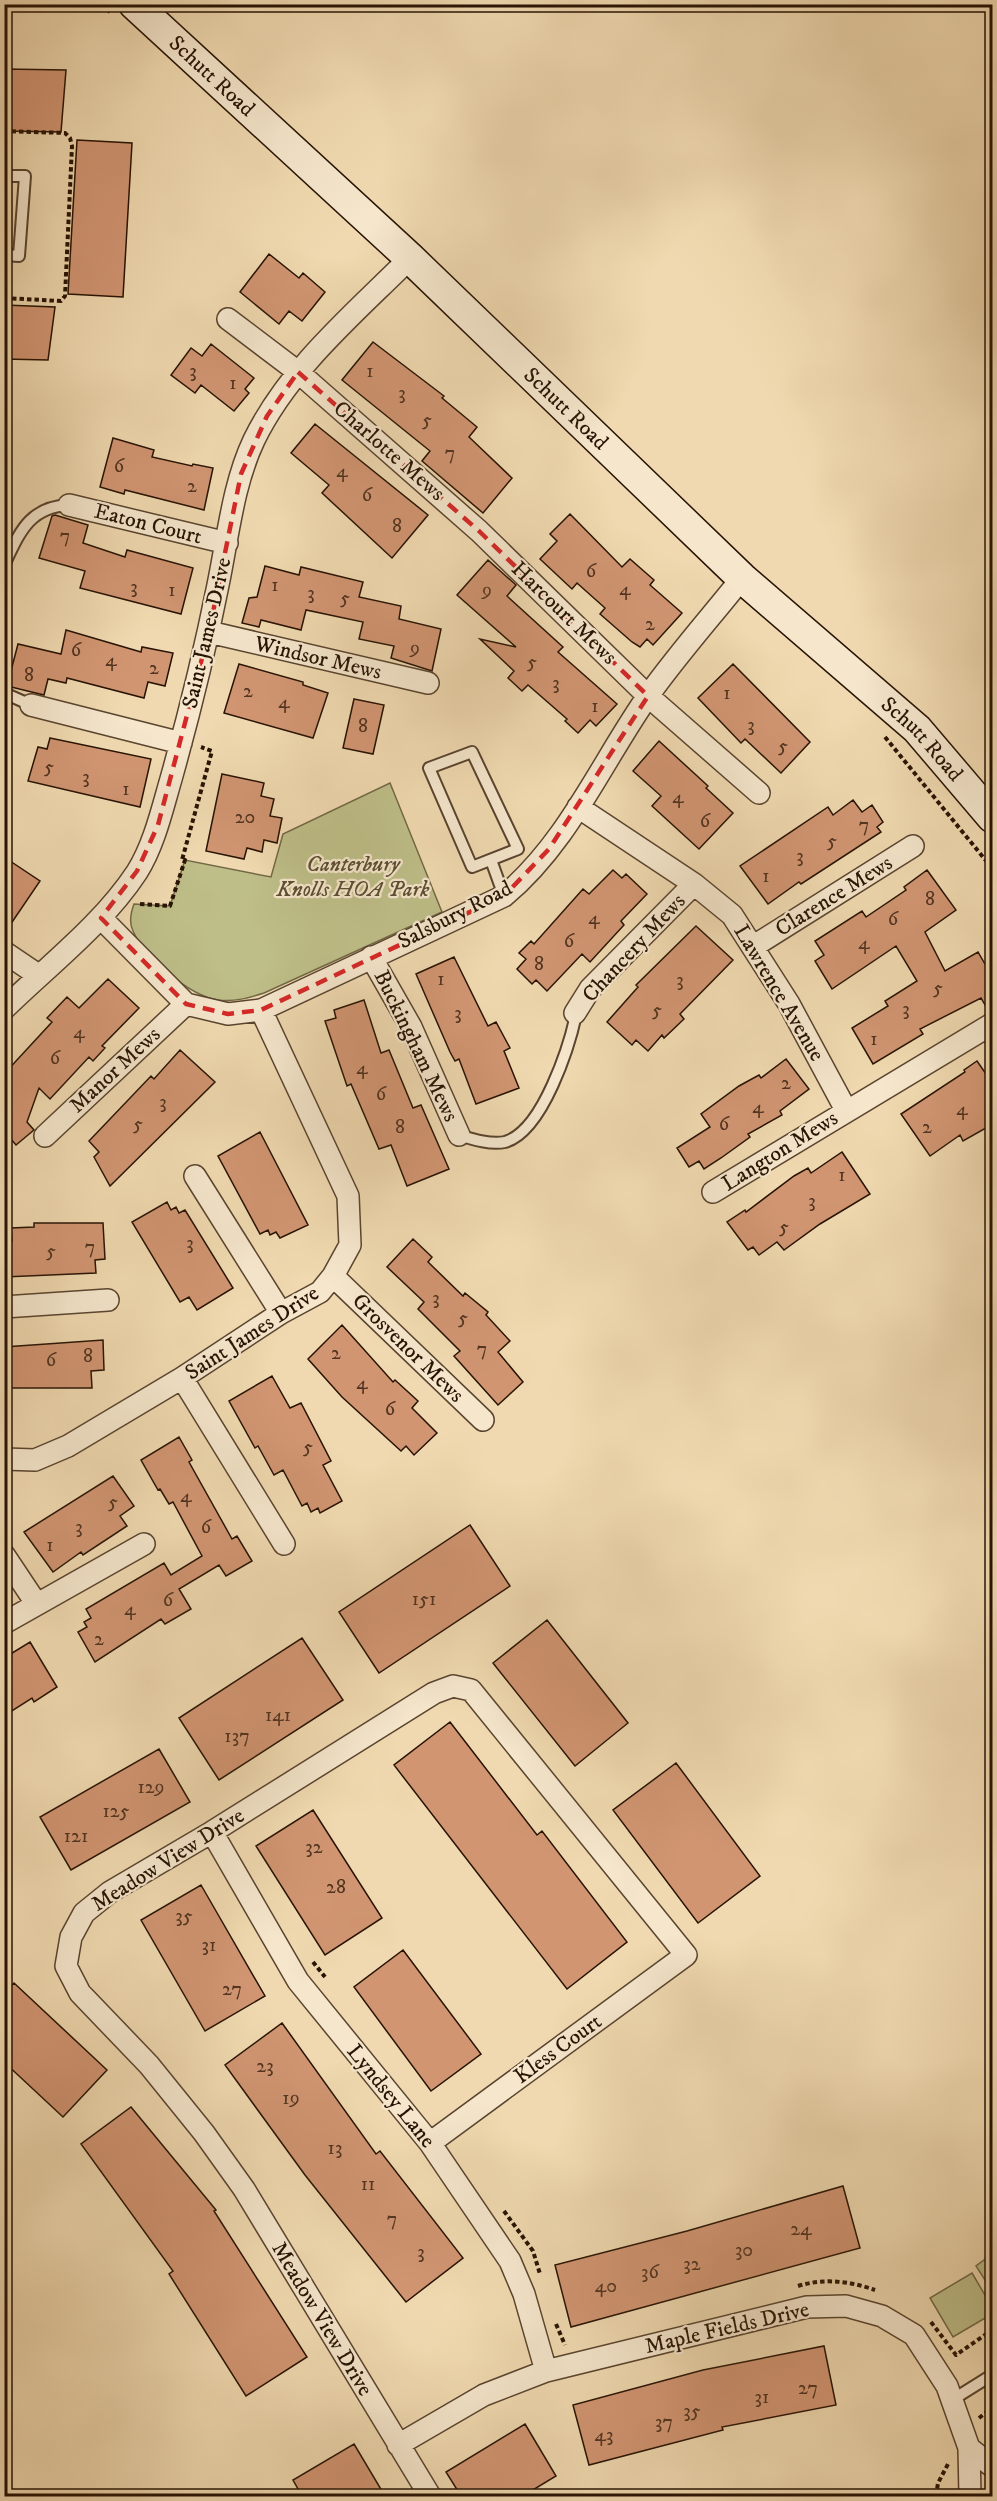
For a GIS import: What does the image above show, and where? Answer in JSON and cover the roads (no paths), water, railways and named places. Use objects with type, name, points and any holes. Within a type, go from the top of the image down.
[{"type":"street","name":"Schutt Road","points":[[134,4],[410,258],[742,578],[918,729],[993,817]]},
{"type":"street","name":"Saint James Drive","points":[[4,1009],[100,918],[137,871],[158,825],[187,744],[241,474],[254,441],[267,416],[298,372],[410,258]]},
{"type":"street","name":"Charlotte Mews","points":[[228,319],[298,372],[479,531]]},
{"type":"street","name":"Eaton Court","points":[[69,505],[227,543]]},
{"type":"street","name":"Harcourt Mews","points":[[479,531],[648,696],[759,793]]},
{"type":"street","name":"Salsbury Road","points":[[186,1004],[228,1014],[261,1010],[504,896],[528,876],[578,807],[648,696],[742,578]]},
{"type":"street","name":"Windsor Mews","points":[[209,632],[428,683]]},
{"type":"street","points":[[31,705],[187,744]]},
{"type":"street","name":"Lawrence Avenue","points":[[578,807],[694,884],[732,915],[754,946],[789,1004],[846,1110]]},
{"type":"street","name":"Clarence Mews","points":[[754,946],[913,846]]},
{"type":"street","name":"Chancery Mews","points":[[576,1011],[590,989],[694,884]]},
{"type":"street","points":[[100,918],[186,1004]]},
{"type":"street","points":[[4,952],[38,975]]},
{"type":"street","name":"Buckingham Mews","points":[[371,957],[411,1027],[459,1135]]},
{"type":"street","name":"Manor Mews","points":[[45,1136],[186,1004]]},
{"type":"street","name":"Saint James Drive","points":[[4,1459],[35,1460],[68,1446],[182,1378],[281,1313],[320,1292],[333,1276],[350,1245],[348,1196],[261,1010]]},
{"type":"street","name":"Langton Mews","points":[[713,1192],[846,1110],[993,1024]]},
{"type":"street","points":[[195,1176],[281,1313]]},
{"type":"street","name":"Grosvenor Mews","points":[[333,1276],[483,1420]]},
{"type":"street","points":[[4,1307],[108,1300]]},
{"type":"street","points":[[182,1378],[285,1544]]},
{"type":"street","points":[[4,1623],[144,1544]]},
{"type":"street","points":[[4,1555],[36,1603]]},
{"type":"street","name":"Meadow View Drive","points":[[430,2496],[244,2189],[204,2133],[149,2065],[80,1993],[66,1966],[70,1937],[84,1913],[110,1892],[212,1832],[434,1693],[453,1686],[471,1690],[686,1955]]},
{"type":"street","name":"Lyndsey Lane","points":[[212,1832],[298,1981],[430,2143],[510,2261],[524,2294],[546,2371]]},
{"type":"street","name":"Kless Court","points":[[430,2143],[686,1955]]},
{"type":"street","name":"Maple Fields Drive","points":[[398,2445],[484,2395],[546,2371],[807,2307],[846,2306],[882,2316],[914,2335],[948,2386],[969,2448],[970,2496]]},
{"type":"street","points":[[969,2448],[993,2466]]},
{"type":"lane","points":[[4,176],[25,176],[19,256],[4,255]]},
{"type":"lane","points":[[4,565],[18,536],[36,514],[55,506],[69,505]]},
{"type":"lane","points":[[4,693],[31,705]]},
{"type":"lane","points":[[472,752],[518,849],[491,860],[472,867],[429,768],[472,752]]},
{"type":"lane","points":[[491,860],[504,896]]},
{"type":"lane","points":[[459,1135],[479,1141],[505,1142],[522,1131],[538,1111],[558,1075],[571,1042],[576,1011]]},
{"type":"lane","points":[[952,2400],[993,2375]]},
{"type":"park label","name":"Canterbury Knolls HOA Park","points":[[353,876]]}]
